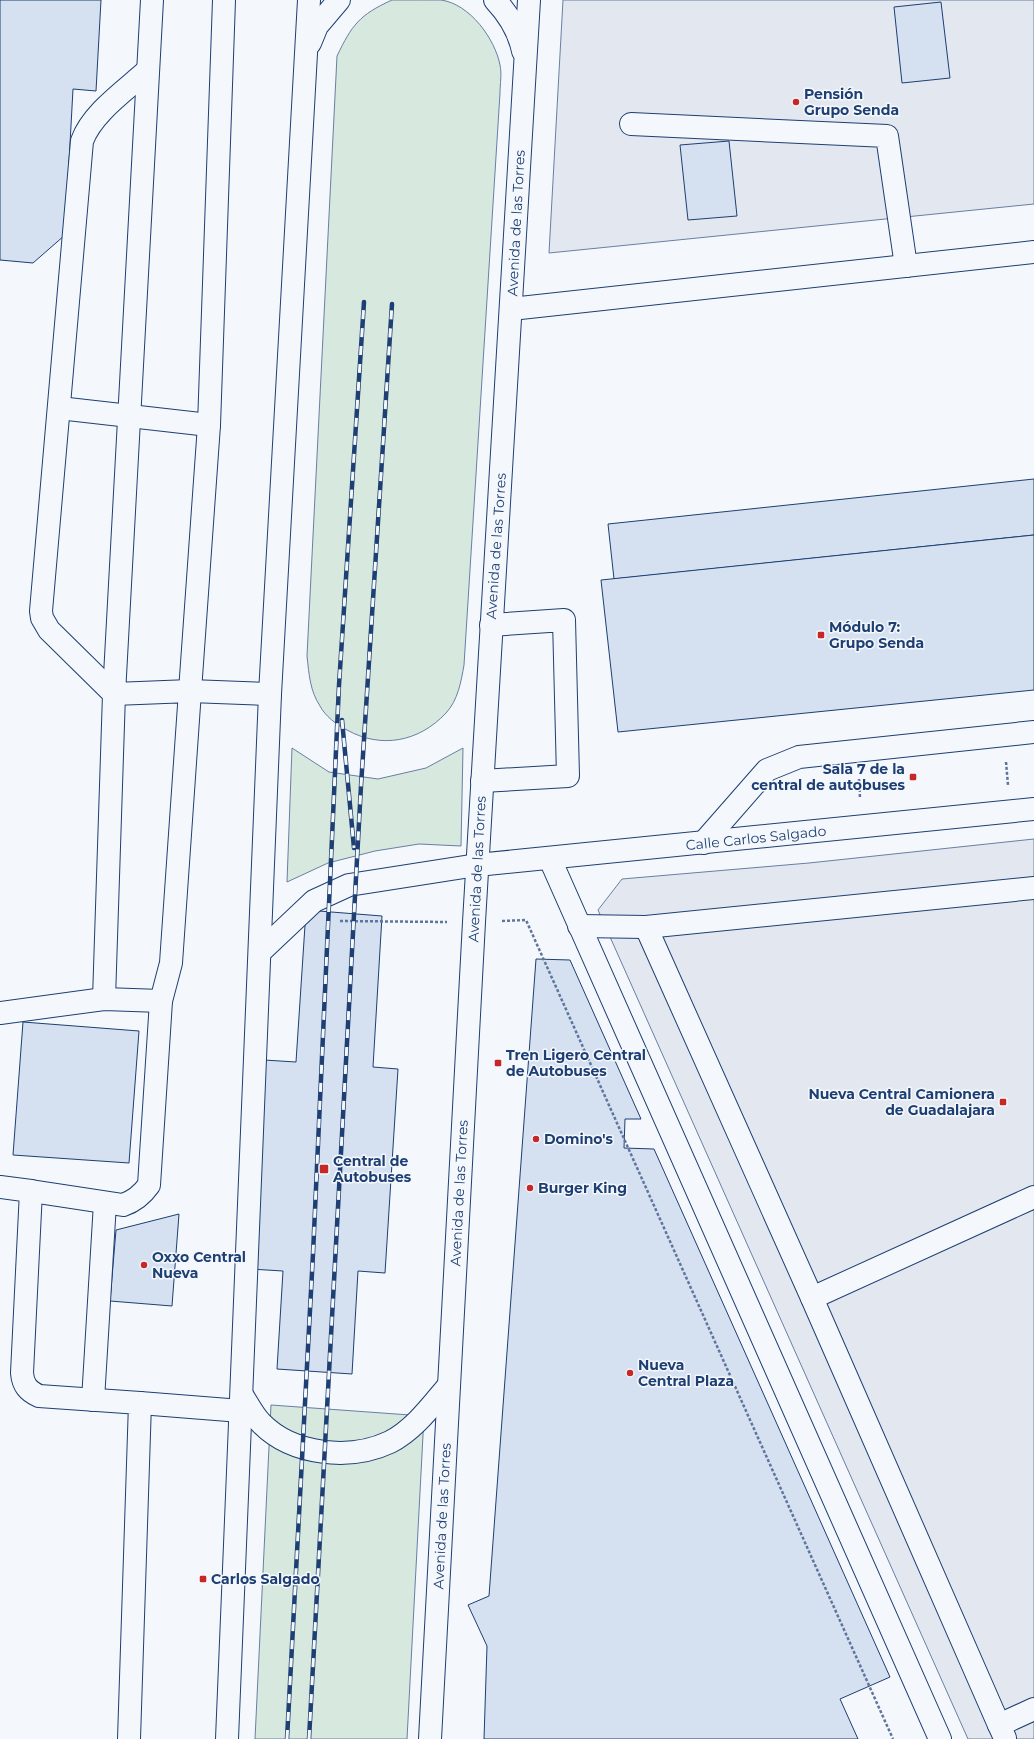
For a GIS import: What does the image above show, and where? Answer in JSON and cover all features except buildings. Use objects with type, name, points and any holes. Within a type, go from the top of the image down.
[{"type":"street","points":[[104,1000],[114,694],[152,0]]},
{"type":"street","points":[[0,1187],[123,1205],[132,1202],[142,1195],[149,1185],[161,1001],[171,963],[209,425],[224,0]]},
{"type":"street","points":[[227,1739],[270,694],[309,0]]},
{"type":"street","points":[[306,59],[309,46],[317,26],[340,0]]},
{"type":"street","points":[[495,0],[506,11],[516,29],[523,49],[526,70]]},
{"type":"street","name":"Avenida de las Torres","points":[[430,1739],[482,781],[526,70],[529,0]]},
{"type":"street","points":[[148,70],[95,118],[86,131],[82,141],[41,611],[42,618],[49,630],[114,694],[190,691],[270,694]]},
{"type":"street","points":[[631,124],[887,136],[906,266]]},
{"type":"street","points":[[511,309],[1034,252]]},
{"type":"street","points":[[59,408],[209,425]]},
{"type":"street","points":[[482,781],[568,776],[564,620],[491,625]]},
{"type":"street","points":[[703,843],[767,770],[799,757],[1034,732]]},
{"type":"street","name":"Calle Carlos Salgado","points":[[260,952],[314,901],[349,885],[478,865],[550,859],[1034,809]]},
{"type":"street","points":[[550,859],[940,1739]]},
{"type":"street","points":[[579,926],[646,927],[1034,888]]},
{"type":"street","points":[[646,927],[812,1298],[1002,1732],[1034,1709]]},
{"type":"street","points":[[0,1013],[104,1000],[161,1001]]},
{"type":"street","points":[[32,1191],[22,1373],[23,1381],[32,1393],[39,1396],[140,1403],[242,1403],[271,1431],[288,1441],[320,1452],[358,1451],[375,1448],[391,1442],[405,1431],[449,1385]]},
{"type":"street","points":[[812,1298],[1034,1197]]},
{"type":"street","points":[[93,1400],[105,1203]]},
{"type":"street","points":[[129,1739],[140,1403]]},
{"type":"path","points":[[1005,735],[1009,811]]},
{"type":"path","points":[[858,751],[861,826]]},
{"type":"path","points":[[339,921],[474,922],[526,920],[893,1739]]},
{"type":"shaded area","points":[[392,0],[441,0],[462,8],[480,24],[493,44],[500,65],[501,75],[464,665],[456,697],[446,713],[424,731],[399,740],[386,741],[360,736],[343,728],[328,717],[322,710],[314,694],[310,682],[307,656],[337,56],[347,36],[358,22],[364,16],[381,5]]},
{"type":"shaded area","name":"Pensión Grupo Senda","points":[[563,0],[1034,0],[1034,204],[549,253]]},
{"type":"shaded area","points":[[292,748],[329,772],[378,779],[426,768],[463,748],[461,846],[419,844],[375,851],[328,863],[287,882]]},
{"type":"shaded area","points":[[1034,839],[1034,1739],[968,1739],[598,910],[622,879],[809,863]]},
{"type":"shaded area","points":[[271,1405],[424,1416],[407,1739],[255,1739]]},
{"type":"railway","points":[[287,1739],[313,1254],[339,685],[364,302]]},
{"type":"railway","points":[[309,1739],[361,786],[392,304]]},
{"type":"railway","points":[[342,720],[354,848]]},
{"type":"place","name":"Pensión Grupo Senda","points":[[796,102]]},
{"type":"place","name":"Módulo 7: Grupo Senda","points":[[821,635]]},
{"type":"place","name":"Sala 7 de la central de autobuses","points":[[913,777]]},
{"type":"place","name":"Tren Ligero Central de Autobuses","points":[[498,1063]]},
{"type":"place","name":"Nueva Central Camionera de Guadalajara","points":[[1003,1102]]},
{"type":"place","name":"Domino's","points":[[536,1139]]},
{"type":"place","name":"Central de Autobuses","points":[[324,1169]]},
{"type":"place","name":"Burger King","points":[[530,1188]]},
{"type":"place","name":"Oxxo Central Nueva","points":[[144,1265]]},
{"type":"place","name":"Nueva Central Plaza","points":[[630,1373]]},
{"type":"place","name":"Carlos Salgado","points":[[203,1579]]}]
